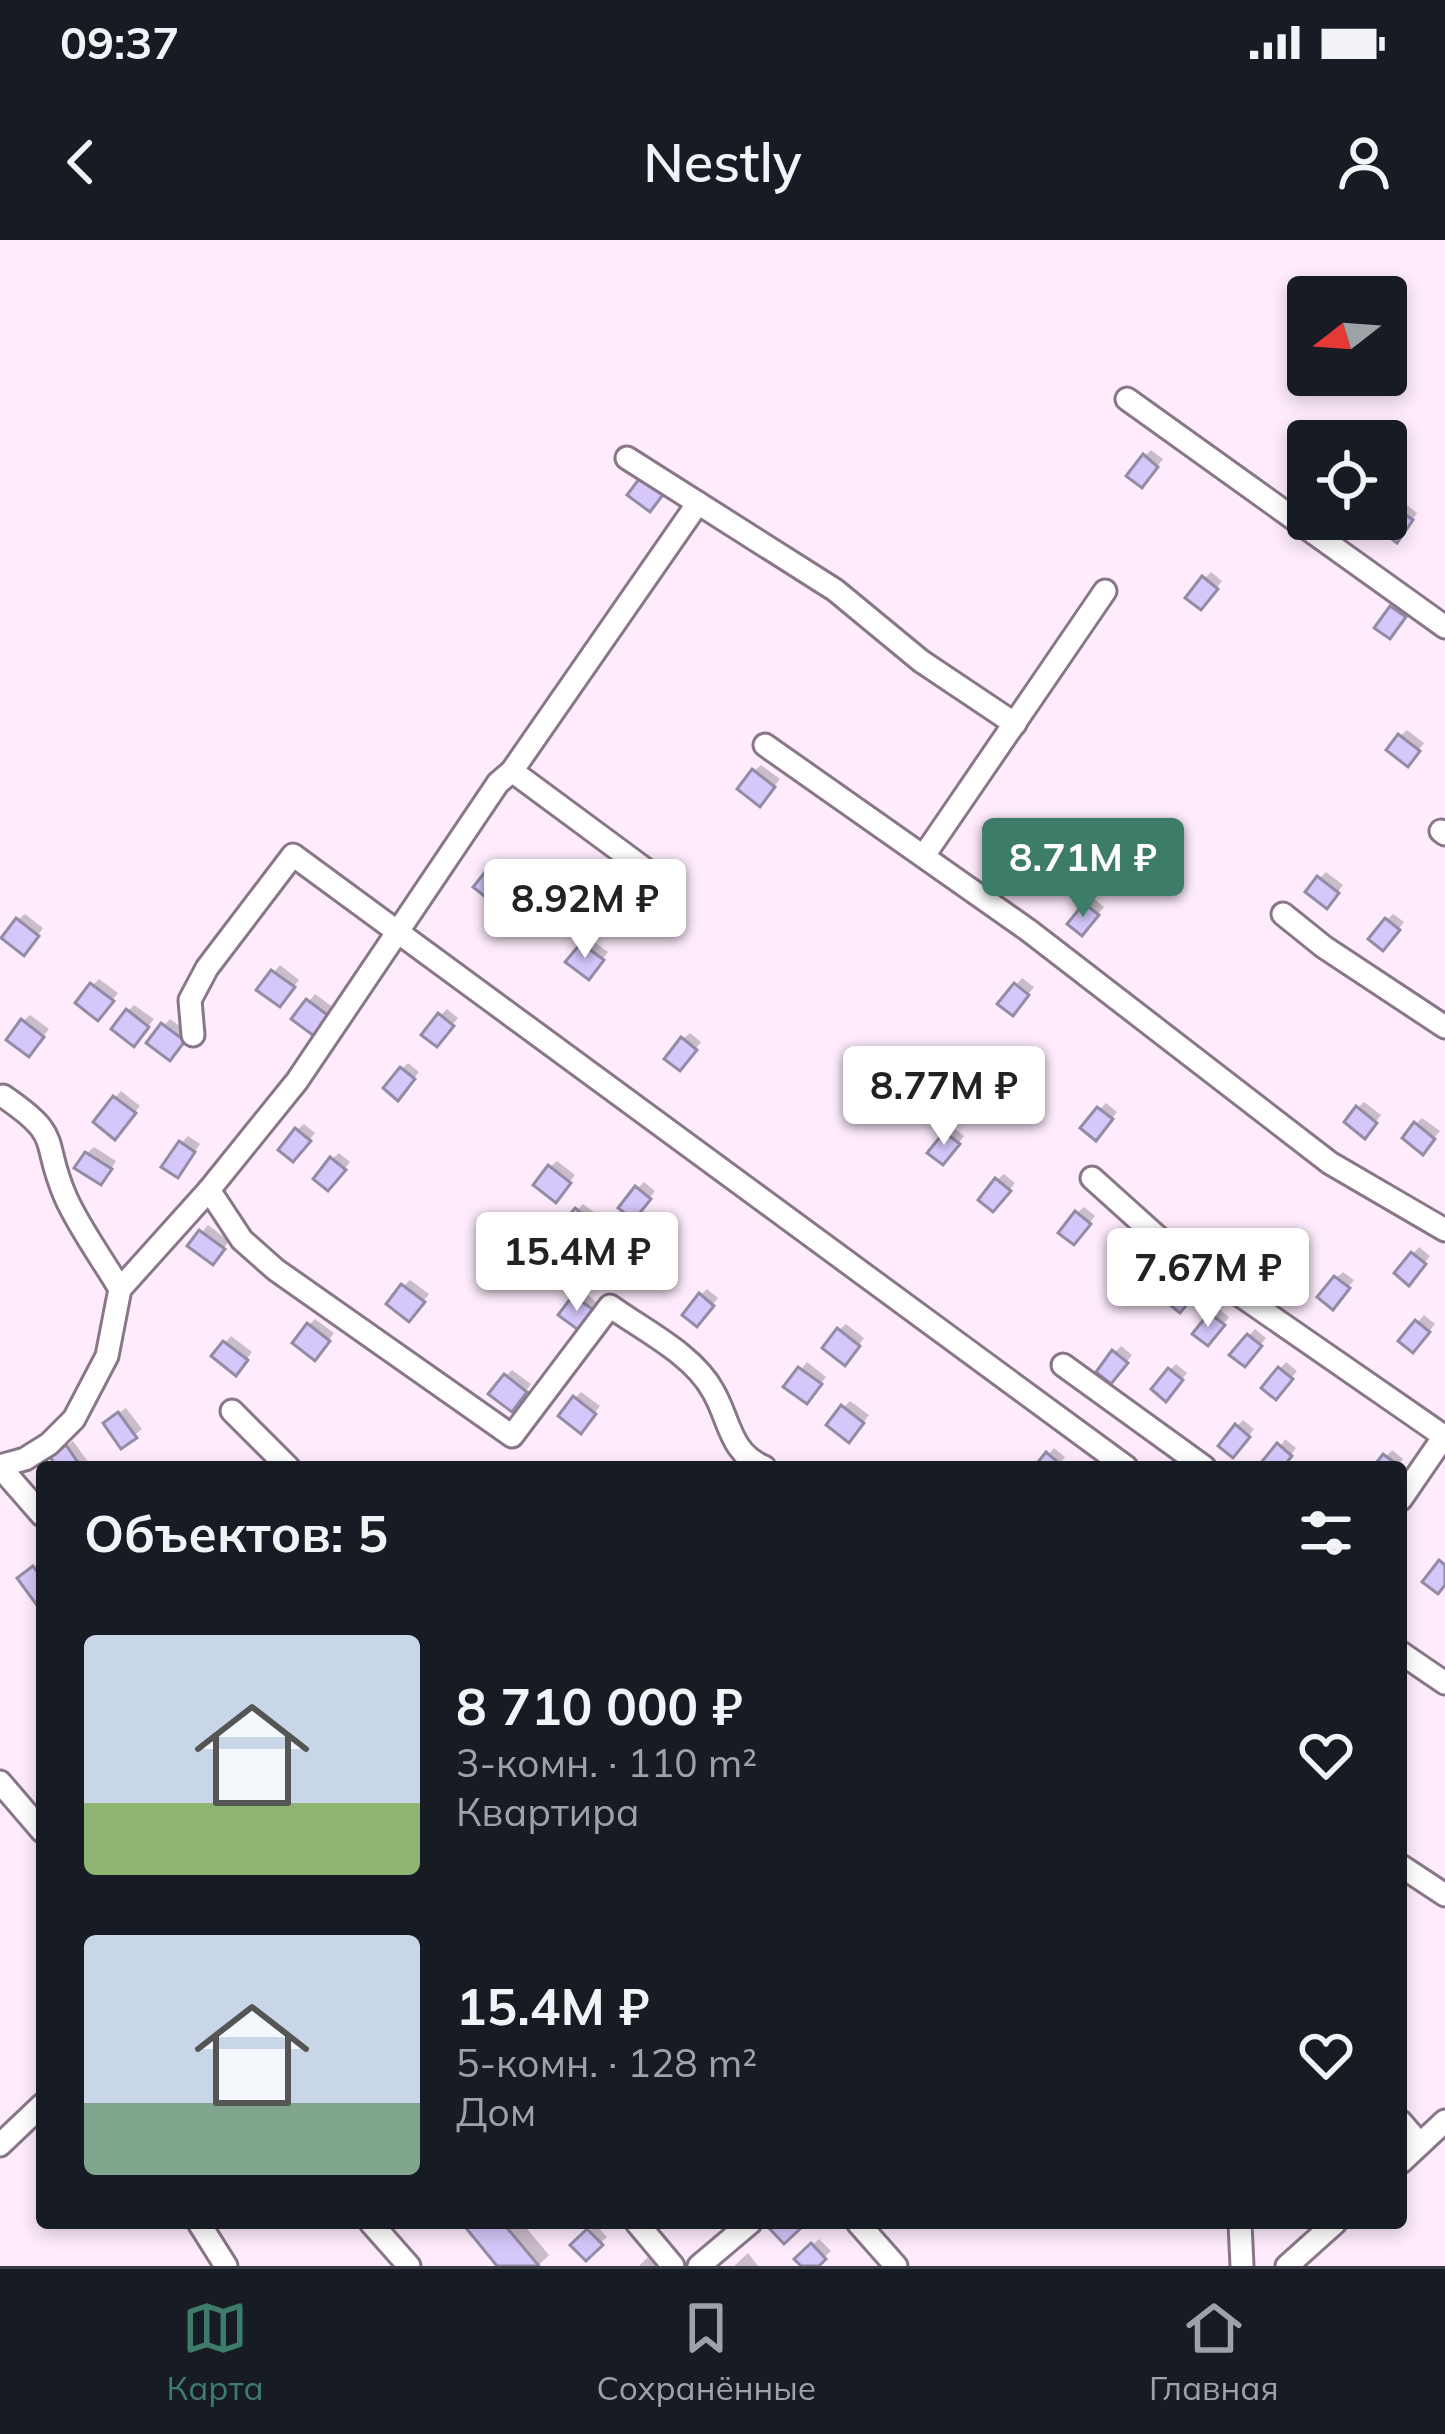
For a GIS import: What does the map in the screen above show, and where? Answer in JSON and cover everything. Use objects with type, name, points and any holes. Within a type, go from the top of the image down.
[{"type":"street","points":[[1127,399],[1445,627]]},
{"type":"street","points":[[627,458],[835,590],[922,661],[1015,724]]},
{"type":"street","points":[[36,1508],[0,1466],[25,1459],[49,1444],[74,1419],[107,1356],[120,1289],[209,1190],[297,1081],[498,783],[512,772],[698,503]]},
{"type":"street","points":[[925,854],[1105,591]]},
{"type":"street","points":[[765,745],[925,854],[1330,1163],[1445,1230]]},
{"type":"street","points":[[512,772],[669,887]]},
{"type":"street","points":[[193,1035],[190,1000],[207,968],[293,855],[1118,1461]]},
{"type":"street","points":[[1283,914],[1324,947],[1445,1027]]},
{"type":"street","points":[[3,1096],[40,1121],[66,1198],[120,1289]]},
{"type":"street","points":[[1092,1178],[1162,1240],[1445,1436],[1407,1490]]},
{"type":"street","points":[[209,1190],[242,1240],[277,1270],[512,1436],[610,1306],[687,1361],[710,1385],[730,1437],[753,1461]]},
{"type":"street","points":[[1063,1365],[1196,1461]]},
{"type":"street","points":[[232,1411],[282,1461]]},
{"type":"street","points":[[1407,1657],[1445,1683]]},
{"type":"street","points":[[0,1782],[36,1825]]},
{"type":"street","points":[[0,1817],[23,1810]]},
{"type":"street","points":[[1407,1869],[1445,1895]]},
{"type":"street","points":[[0,2145],[36,2111]]},
{"type":"street","points":[[1407,2156],[1445,2121]]},
{"type":"street","points":[[1407,2129],[1420,2144]]},
{"type":"street","points":[[203,2229],[226,2266]]},
{"type":"street","points":[[376,2229],[409,2266]]},
{"type":"street","points":[[642,2229],[673,2266]]},
{"type":"street","points":[[699,2266],[743,2229]]},
{"type":"street","points":[[863,2229],[896,2266]]},
{"type":"street","points":[[1240,2229],[1242,2266]]},
{"type":"street","points":[[1303,2261],[1330,2229]]},
{"type":"building","points":[[1143,454],[1158,467],[1142,488],[1126,476]]},
{"type":"building","points":[[642,475],[665,492],[650,512],[627,495]]},
{"type":"building","points":[[1202,576],[1218,589],[1201,610],[1185,598]]},
{"type":"building","points":[[1390,606],[1406,617],[1390,639],[1374,628]]},
{"type":"building","points":[[1398,734],[1420,751],[1408,767],[1386,750]]},
{"type":"building","points":[[752,769],[775,787],[760,807],[737,789]]},
{"type":"building","points":[[490,866],[505,878],[488,899],[473,887]]},
{"type":"building","points":[[1317,876],[1339,893],[1327,909],[1305,892]]},
{"type":"building","points":[[1084,903],[1099,915],[1082,936],[1067,924]]},
{"type":"building","points":[[16,918],[39,936],[24,956],[1,938]]},
{"type":"building","points":[[1385,918],[1400,930],[1383,951],[1368,939]]},
{"type":"building","points":[[581,943],[604,960],[589,980],[565,962]]},
{"type":"building","points":[[271,970],[295,987],[280,1007],[256,990]]},
{"type":"building","points":[[90,983],[114,1001],[98,1021],[75,1003]]},
{"type":"building","points":[[1014,983],[1029,995],[1013,1016],[997,1004]]},
{"type":"building","points":[[306,999],[329,1016],[314,1036],[291,1019]]},
{"type":"building","points":[[126,1009],[149,1027],[134,1047],[111,1029]]},
{"type":"building","points":[[438,1013],[454,1026],[437,1047],[421,1035]]},
{"type":"building","points":[[21,1019],[44,1037],[29,1057],[6,1040]]},
{"type":"building","points":[[161,1023],[185,1041],[170,1061],[146,1043]]},
{"type":"building","points":[[681,1037],[697,1050],[680,1071],[664,1059]]},
{"type":"building","points":[[400,1067],[415,1079],[398,1101],[383,1088]]},
{"type":"building","points":[[113,1096],[136,1113],[115,1140],[93,1122]]},
{"type":"building","points":[[1356,1106],[1377,1123],[1365,1139],[1344,1122]]},
{"type":"building","points":[[1097,1107],[1113,1119],[1096,1141],[1080,1128]]},
{"type":"building","points":[[1414,1122],[1435,1139],[1423,1155],[1402,1138]]},
{"type":"building","points":[[295,1128],[311,1141],[293,1162],[278,1150]]},
{"type":"building","points":[[944,1132],[960,1144],[943,1165],[927,1153]]},
{"type":"building","points":[[179,1141],[195,1152],[178,1178],[161,1167]]},
{"type":"building","points":[[85,1152],[112,1169],[101,1185],[74,1168]]},
{"type":"building","points":[[330,1157],[346,1170],[328,1191],[313,1179]]},
{"type":"building","points":[[548,1165],[571,1183],[556,1203],[533,1185]]},
{"type":"building","points":[[995,1178],[1011,1191],[993,1212],[978,1200]]},
{"type":"building","points":[[635,1186],[651,1199],[634,1220],[618,1208]]},
{"type":"building","points":[[575,1208],[590,1220],[573,1242],[558,1229]]},
{"type":"building","points":[[1075,1211],[1091,1224],[1074,1245],[1058,1233]]},
{"type":"building","points":[[199,1230],[225,1249],[213,1265],[187,1246]]},
{"type":"building","points":[[613,1234],[636,1252],[621,1272],[598,1254]]},
{"type":"building","points":[[1262,1237],[1277,1250],[1260,1271],[1245,1258]]},
{"type":"building","points":[[1411,1252],[1426,1264],[1409,1286],[1394,1273]]},
{"type":"building","points":[[1334,1276],[1350,1288],[1333,1310],[1317,1297]]},
{"type":"building","points":[[1181,1279],[1197,1292],[1180,1313],[1165,1301]]},
{"type":"building","points":[[401,1284],[425,1302],[409,1322],[386,1304]]},
{"type":"building","points":[[699,1293],[714,1306],[697,1327],[682,1315]]},
{"type":"building","points":[[573,1295],[596,1312],[581,1332],[558,1315]]},
{"type":"building","points":[[1209,1313],[1225,1325],[1208,1346],[1192,1334]]},
{"type":"building","points":[[1415,1320],[1430,1332],[1413,1353],[1398,1341]]},
{"type":"building","points":[[307,1323],[330,1341],[315,1361],[292,1343]]},
{"type":"building","points":[[837,1328],[860,1346],[845,1366],[822,1348]]},
{"type":"building","points":[[1247,1334],[1262,1346],[1245,1367],[1229,1355]]},
{"type":"building","points":[[223,1341],[248,1360],[236,1376],[211,1356]]},
{"type":"building","points":[[1112,1350],[1128,1363],[1111,1384],[1096,1372]]},
{"type":"building","points":[[798,1367],[822,1384],[807,1404],[783,1387]]},
{"type":"building","points":[[1278,1367],[1293,1379],[1276,1400],[1261,1388]]},
{"type":"building","points":[[1168,1368],[1183,1380],[1166,1402],[1151,1389]]},
{"type":"building","points":[[504,1374],[527,1392],[512,1412],[488,1394]]},
{"type":"building","points":[[573,1396],[596,1414],[581,1434],[558,1416]]},
{"type":"building","points":[[841,1405],[864,1423],[849,1443],[826,1425]]},
{"type":"building","points":[[118,1412],[137,1438],[121,1449],[103,1423]]},
{"type":"building","points":[[1235,1424],[1250,1437],[1233,1458],[1218,1446]]},
{"type":"building","points":[[1277,1443],[1292,1456],[1288,1461],[1262,1461]]},
{"type":"building","points":[[66,1445],[77,1461],[53,1461],[50,1457]]},
{"type":"building","points":[[1439,1560],[1445,1565],[1445,1585],[1438,1594],[1422,1582]]},
{"type":"building","points":[[33,1566],[36,1604],[17,1578]]},
{"type":"building","points":[[467,2229],[508,2229],[539,2266],[497,2266]]},
{"type":"building","points":[[587,2229],[603,2245],[586,2261],[570,2245]]},
{"type":"building","points":[[770,2229],[800,2229],[784,2244]]},
{"type":"building","points":[[811,2243],[826,2259],[819,2266],[801,2266],[794,2259]]}]
